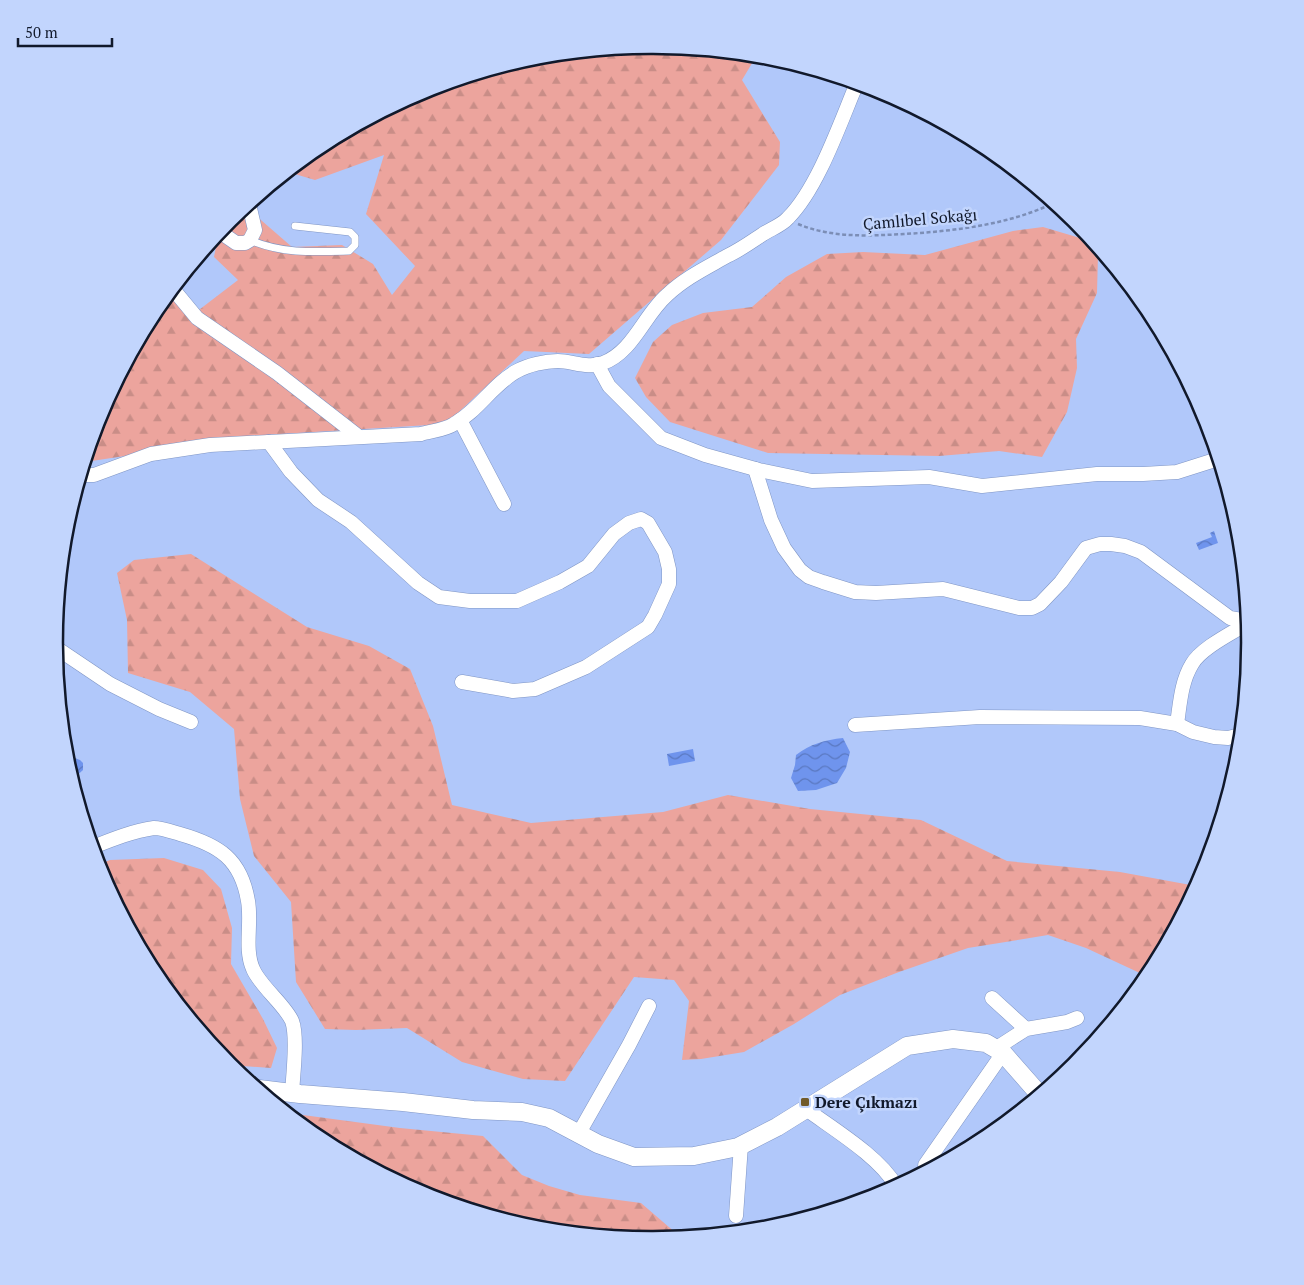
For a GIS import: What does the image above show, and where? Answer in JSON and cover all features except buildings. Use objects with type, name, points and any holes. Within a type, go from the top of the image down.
[{"type":"street","points":[[87,475],[94,475],[151,454],[210,445],[421,434],[453,425],[471,412],[500,383],[517,371],[536,364],[557,361],[581,365],[602,364],[619,354],[666,295],[684,281],[788,219],[805,196],[825,160],[854,90]]},
{"type":"street","points":[[226,236],[236,243],[245,243],[250,240],[255,230],[251,212]]},
{"type":"street","points":[[177,294],[197,318],[277,373],[358,436]]},
{"type":"street","points":[[596,364],[609,386],[661,438],[755,469],[812,481],[929,477],[982,486],[1097,474],[1177,472],[1212,461]]},
{"type":"street","points":[[460,420],[504,504]]},
{"type":"street","points":[[269,442],[291,472],[318,500],[351,522],[418,583],[439,597],[470,601],[517,601],[560,582],[588,566],[614,534],[629,523],[641,519],[648,523],[665,552],[669,569],[669,584],[648,627],[586,667],[535,689],[513,691],[462,682]]},
{"type":"street","points":[[755,469],[771,520],[784,548],[800,570],[809,577],[855,592],[876,593],[943,589],[1019,608],[1032,608],[1040,604],[1061,582],[1086,548],[1100,544],[1111,544],[1125,546],[1141,552],[1230,618],[1240,620]]},
{"type":"street","points":[[1177,724],[1182,692],[1192,662],[1210,646],[1240,627]]},
{"type":"street","points":[[64,653],[110,684],[191,722]]},
{"type":"street","points":[[855,725],[980,717],[1140,718],[1177,724],[1193,732],[1214,737],[1233,737]]},
{"type":"street","points":[[99,845],[122,835],[157,828],[204,841],[232,861],[242,880],[248,900],[250,917],[249,958],[253,971],[292,1020],[294,1033],[292,1093]]},
{"type":"street","points":[[992,998],[1026,1029]]},
{"type":"street","points":[[579,1133],[649,1006]]},
{"type":"street","points":[[926,1163],[999,1051],[1026,1029],[1067,1022],[1077,1018]]},
{"type":"street","points":[[270,1090],[473,1110],[522,1112],[549,1118],[598,1144],[634,1157],[694,1156],[741,1145],[806,1109],[907,1046],[953,1039],[986,1043],[999,1051],[1035,1089]]},
{"type":"street","points":[[806,1109],[879,1164],[893,1179]]},
{"type":"street","points":[[736,1216],[741,1145]]},
{"type":"lane","points":[[250,240],[270,248],[297,252],[349,251],[355,245],[355,237],[350,232],[295,226]]},
{"type":"path","name":"Çamlıbel Sokağı","points":[[788,219],[810,229],[840,235],[867,236],[939,232],[1025,215],[1047,206]]},
{"type":"green space","points":[[613,55],[691,55],[752,63],[742,80],[780,142],[779,165],[721,240],[589,354],[524,351],[446,424],[264,435],[92,461],[108,417],[124,382],[162,315],[177,295],[191,316],[238,280],[214,257],[216,247],[251,212],[292,247],[342,245],[373,264],[392,295],[415,266],[366,214],[384,155],[315,180],[295,174],[358,133],[392,114],[427,99],[463,85],[537,65]]},
{"type":"green space","points":[[1043,227],[1079,238],[1098,258],[1097,293],[1076,339],[1077,368],[1067,412],[1042,457],[999,451],[939,456],[768,453],[670,422],[646,397],[635,378],[653,342],[672,325],[703,313],[752,307],[786,277],[827,254],[863,252],[925,255],[1013,231]]},
{"type":"green space","points":[[191,554],[307,627],[369,646],[410,669],[433,726],[452,805],[531,823],[663,812],[728,795],[810,809],[921,820],[1007,861],[1120,872],[1188,885],[1162,937],[1140,973],[1086,948],[1048,935],[968,948],[840,995],[744,1052],[682,1060],[689,1001],[674,980],[634,977],[565,1081],[523,1079],[462,1062],[407,1028],[325,1029],[296,982],[291,902],[254,856],[240,799],[234,729],[190,692],[128,673],[127,620],[117,573],[134,560]]},
{"type":"green space","points":[[164,858],[203,870],[221,889],[232,928],[231,964],[263,1019],[277,1048],[271,1068],[244,1066],[209,1031],[185,1001],[162,970],[142,937],[108,868],[106,862],[110,860]]},
{"type":"green space","points":[[301,1115],[400,1128],[483,1136],[522,1175],[549,1186],[580,1195],[641,1203],[673,1230],[613,1230],[575,1226],[537,1220],[500,1211],[463,1200],[392,1171],[325,1132]]},
{"type":"water","points":[[1214,531],[1218,543],[1199,550],[1196,543],[1212,537],[1210,533]]},
{"type":"water","points":[[843,738],[850,752],[846,768],[837,783],[816,790],[798,791],[791,778],[796,755],[818,743]]},
{"type":"water","points":[[693,749],[695,761],[669,766],[667,754]]},
{"type":"water","points":[[75,758],[83,763],[83,770],[79,774]]},
{"type":"place","name":"Dere Çıkmazı","points":[[805,1102]]}]
